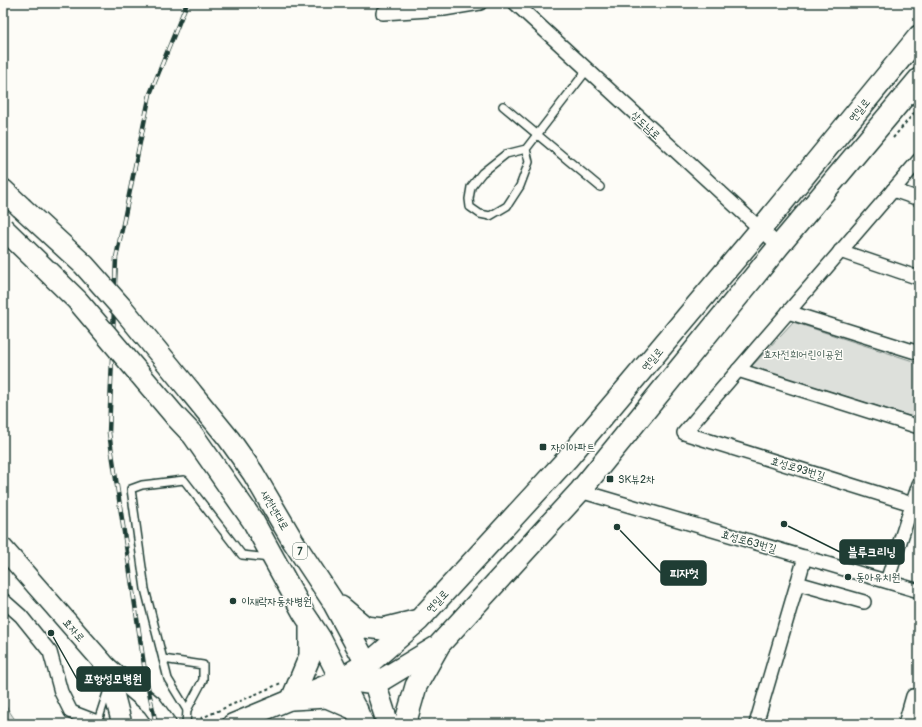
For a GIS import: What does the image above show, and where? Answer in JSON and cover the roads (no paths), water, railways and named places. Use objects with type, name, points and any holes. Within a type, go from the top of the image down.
[{"type":"main road","name":"연일로","points":[[340,679],[366,663],[419,620],[567,459],[760,230],[919,36]]},
{"type":"main road","points":[[405,724],[416,686],[438,646],[580,491],[779,246],[919,80]]},
{"type":"main road","name":"새천년대로","points":[[3,190],[89,270],[123,308],[229,439],[254,473],[293,541],[332,600],[366,663],[375,684],[388,724]]},
{"type":"main road","name":"7","points":[[3,228],[77,300],[193,435],[253,521],[310,623],[320,638],[360,717]]},
{"type":"main road","points":[[332,600],[365,627],[384,629],[419,620]]},
{"type":"main road","points":[[310,623],[310,656],[292,699],[327,697],[360,717]]},
{"type":"main road","points":[[340,679],[375,684],[438,646]]},
{"type":"street","points":[[384,13],[480,3]]},
{"type":"street","name":"상도남로","points":[[515,3],[779,246]]},
{"type":"street","points":[[919,160],[738,370],[919,427]]},
{"type":"street","points":[[893,190],[919,199]]},
{"type":"street","points":[[840,251],[919,278]]},
{"type":"street","points":[[788,312],[919,353]]},
{"type":"street","name":"효성로93번길","points":[[738,370],[684,433],[912,504]]},
{"type":"street","points":[[887,581],[919,484]]},
{"type":"street","name":"효성로63번길","points":[[580,491],[919,591]]},
{"type":"street","name":"효자로","points":[[5,552],[109,674],[122,724]]},
{"type":"street","points":[[756,724],[805,557]]},
{"type":"street","points":[[797,583],[864,602]]},
{"type":"street","points":[[3,600],[21,616],[50,652],[61,692],[71,712],[97,723]]},
{"type":"street","points":[[109,674],[152,705],[166,724]]},
{"type":"street","points":[[232,724],[340,679]]},
{"type":"street","points":[[905,724],[913,696]]},
{"type":"lane","points":[[526,149],[529,162],[520,186],[507,206],[490,216],[480,214],[470,207],[469,199],[471,188],[482,173],[506,154],[526,149],[587,70]]},
{"type":"lane","points":[[503,106],[600,187]]},
{"type":"lane","points":[[188,710],[168,679],[145,589],[131,489],[142,485],[184,480],[242,556],[274,559]]},
{"type":"lane","points":[[163,659],[203,665],[202,680],[188,710],[186,724]]},
{"type":"lane","points":[[97,723],[109,674]]},
{"type":"railway","points":[[156,724],[146,678],[109,433],[116,258],[150,94],[187,3]]},
{"type":"place","name":"자이아파트","points":[[543,447]]},
{"type":"place","name":"SK뷰2차","points":[[610,479]]},
{"type":"place","name":"블루크리닝","points":[[784,524]]},
{"type":"place","name":"피자헛","points":[[617,527]]},
{"type":"place","name":"동아유치원","points":[[848,577]]},
{"type":"place","name":"이재락자동차병원","points":[[233,601]]},
{"type":"place","name":"포항성모병원","points":[[51,633]]},
{"type":"park label","name":"효자전희어린이공원","points":[[803,354]]}]
